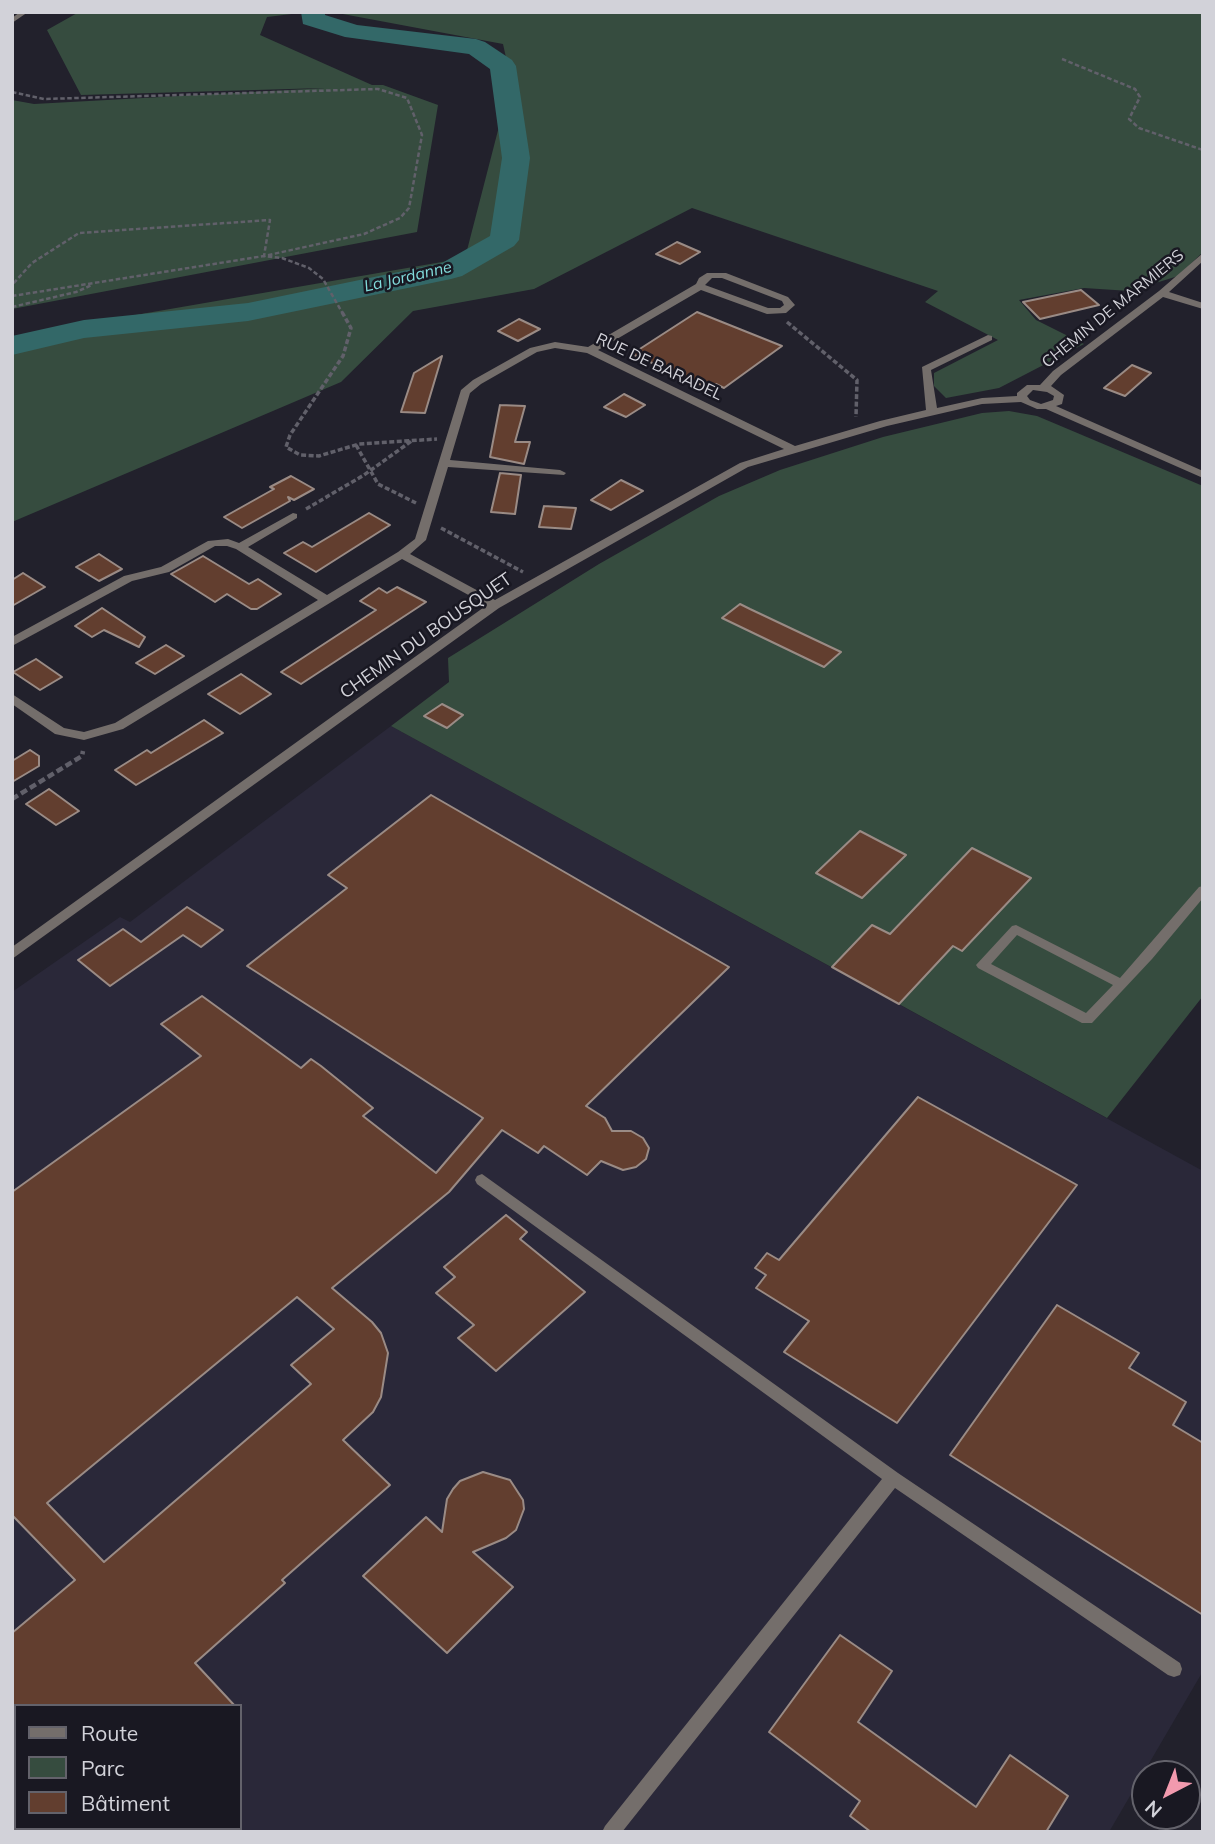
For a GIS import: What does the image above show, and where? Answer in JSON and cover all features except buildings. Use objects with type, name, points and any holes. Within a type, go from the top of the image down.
[{"type":"street","name":"CHEMIN DE MARMIERS","points":[[1022,399],[1026,389],[1044,387],[1057,373],[1162,293],[1203,256]]},
{"type":"street","points":[[590,350],[700,286],[702,280],[710,275],[723,275],[785,299],[790,305],[782,311],[772,311],[700,286]]},
{"type":"street","points":[[1162,293],[1203,306]]},
{"type":"street","points":[[932,413],[926,369],[988,338]]},
{"type":"street","name":"RUE DE BARADEL","points":[[84,736],[119,726],[327,600],[420,540],[466,393],[477,382],[534,349],[555,345],[590,350],[792,449]]},
{"type":"street","points":[[1044,387],[1059,395],[1058,402],[1048,407]]},
{"type":"street","points":[[1022,399],[1033,405],[1048,407],[1203,475]]},
{"type":"street","name":"CHEMIN DU BOUSQUET","points":[[12,954],[495,605],[744,465],[856,431],[982,401],[1022,399]]},
{"type":"street","points":[[444,463],[560,473]]},
{"type":"street","points":[[240,547],[293,516]]},
{"type":"street","points":[[12,642],[128,578],[165,570],[212,543],[228,542],[240,547],[327,600]]},
{"type":"street","points":[[401,554],[495,605]]},
{"type":"street","points":[[12,698],[60,731],[84,736]]},
{"type":"lane","points":[[12,21],[25,12]]},
{"type":"lane","points":[[1122,984],[1016,929],[982,965],[1087,1020],[1122,984],[1203,890]]},
{"type":"lane","points":[[482,1180],[893,1478],[1174,1669]]},
{"type":"lane","points":[[611,1832],[893,1478]]},
{"type":"path","points":[[1062,60],[1135,89],[1140,97],[1129,119],[1139,128],[1203,150]]},
{"type":"path","points":[[12,92],[44,99],[378,89],[407,98],[422,135],[410,208],[400,218],[364,234],[264,256],[12,296]]},
{"type":"path","points":[[12,285],[32,263],[79,233],[270,220],[264,256]]},
{"type":"path","points":[[264,256],[282,258],[309,268],[323,279],[351,328],[343,356],[290,435],[286,447],[300,455],[319,456],[356,445],[452,438]]},
{"type":"path","points":[[12,307],[76,292],[97,283]]},
{"type":"path","points":[[772,311],[857,380],[856,431]]},
{"type":"path","points":[[293,516],[369,472],[414,440]]},
{"type":"path","points":[[356,445],[362,451],[369,472],[378,484],[539,581]]},
{"type":"path","points":[[12,799],[82,756],[84,736]]},
{"type":"shaded area","points":[[391,726],[1203,1171],[1203,1671],[1151,1760],[1131,1760],[1131,1794],[1109,1832],[12,1832],[12,992],[120,917],[130,922]]},
{"type":"green space","points":[[79,12],[308,12],[267,17],[260,35],[372,85],[383,85],[438,105],[417,232],[12,309],[12,100],[34,104],[325,88],[81,95],[47,30]]},
{"type":"green space","points":[[332,12],[1203,12],[1203,252],[1178,276],[1130,291],[1084,288],[1019,300],[1036,320],[1084,344],[999,388],[946,398],[934,386],[934,373],[998,340],[925,302],[938,291],[692,208],[534,289],[413,311],[341,382],[12,522],[12,354],[66,327],[465,258],[511,80],[503,44]]},
{"type":"green space","points":[[1009,411],[1037,416],[1203,486],[1203,996],[1107,1118],[391,726],[449,682],[448,658],[599,564],[719,496],[780,470],[883,437],[982,413]]},
{"type":"waterway","name":"La Jordanne","points":[[12,346],[84,329],[248,312],[451,270],[504,240],[516,158],[503,66],[476,47],[354,32],[312,19],[313,12]]}]
